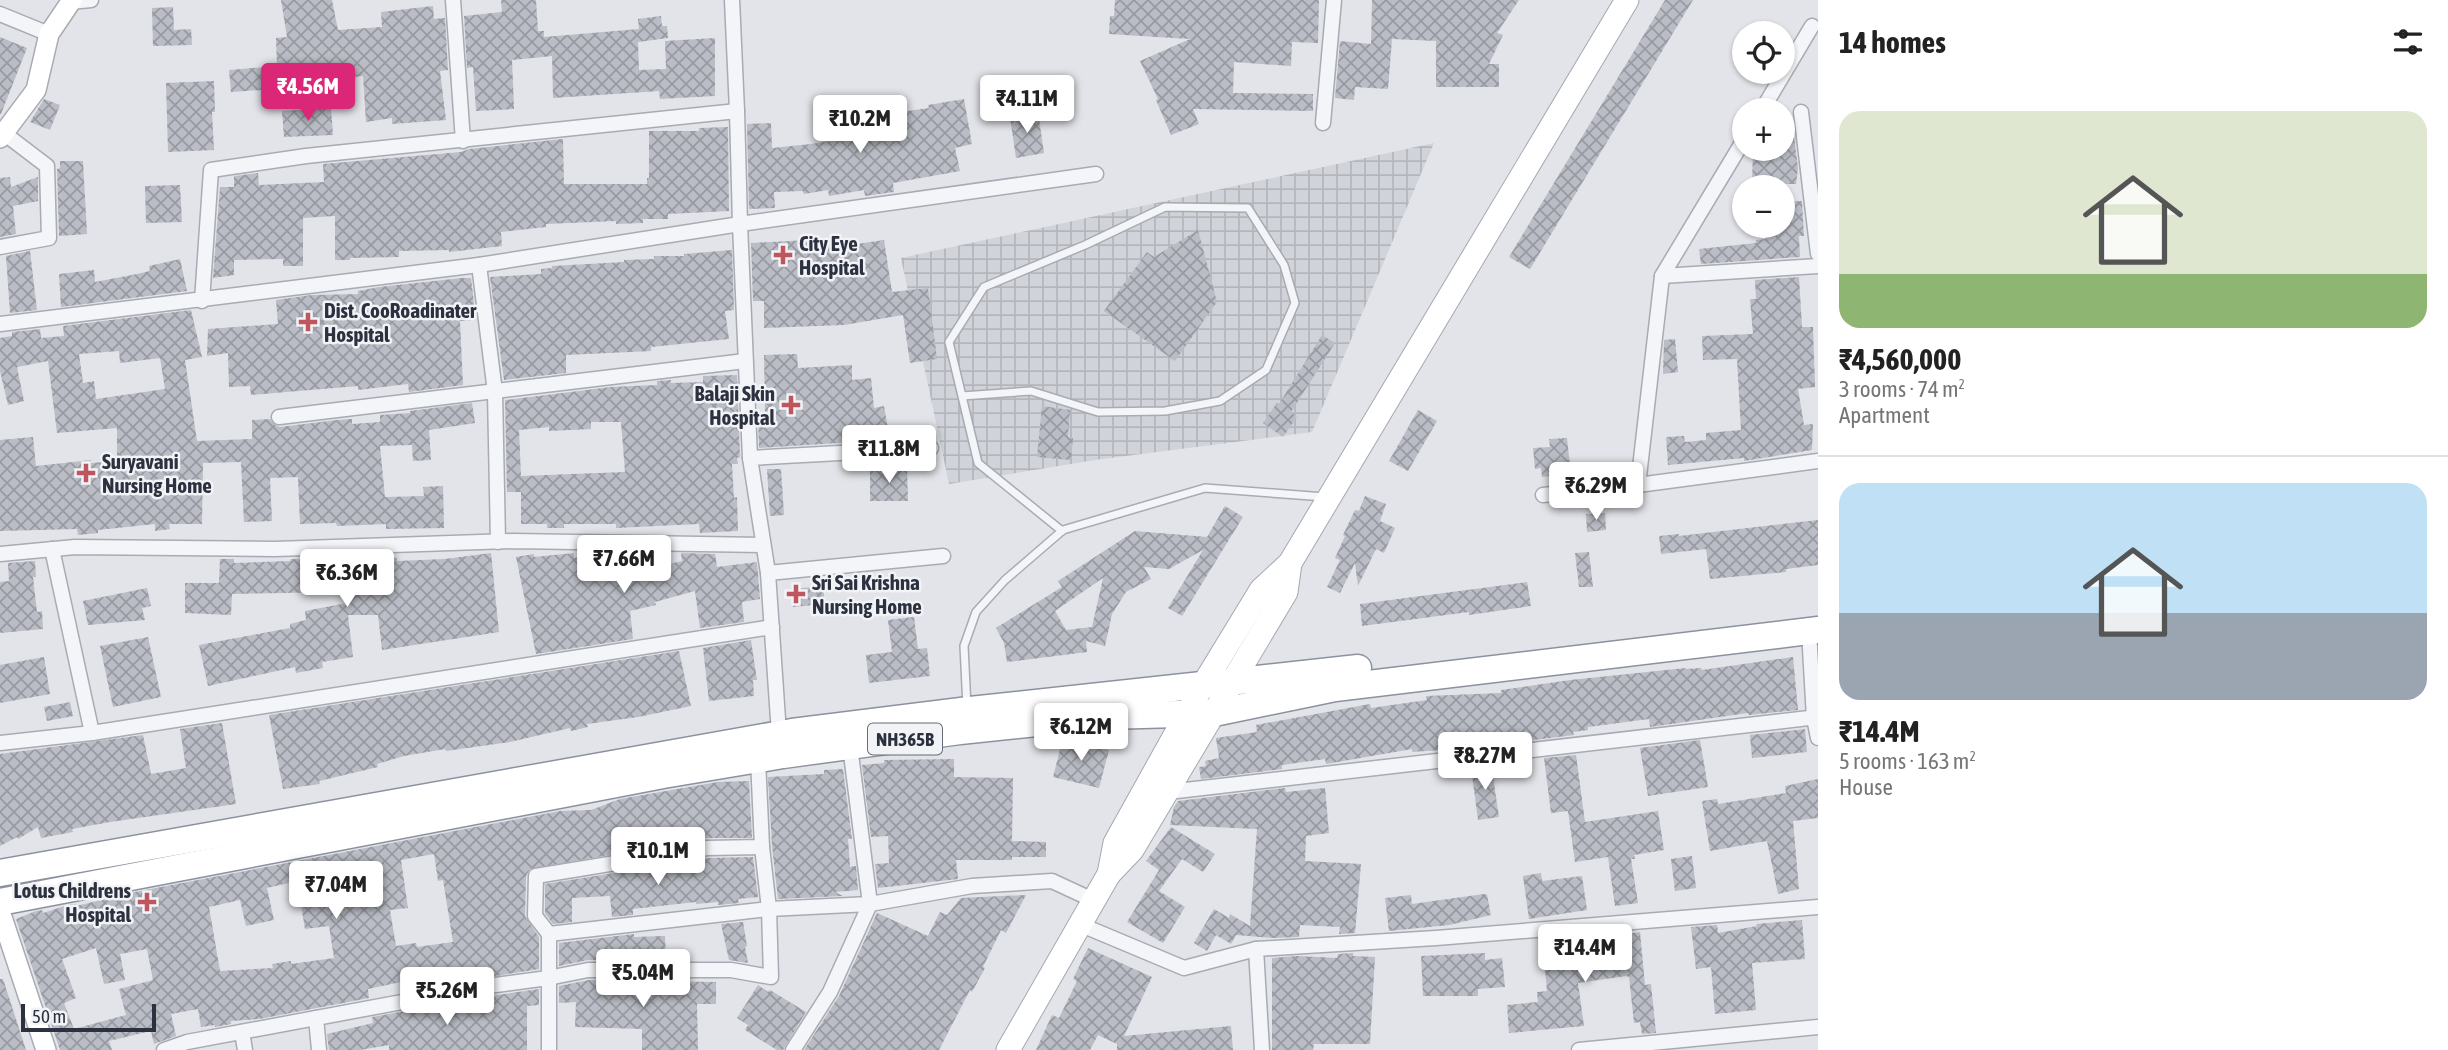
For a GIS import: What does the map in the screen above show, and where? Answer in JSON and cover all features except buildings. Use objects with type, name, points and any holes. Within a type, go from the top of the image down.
[{"type":"highway","name":"NH365B","points":[[0,873],[779,734],[967,710],[1203,685],[1815,626]]},
{"type":"highway","name":"NH365B","points":[[0,902],[650,778],[850,746],[1093,717],[1214,713],[1335,688],[1815,626]]},
{"type":"main road","points":[[1109,874],[1115,844],[1203,685],[1261,590],[1290,563],[1627,0]]},
{"type":"main road","points":[[1008,1050],[1093,900],[1109,874],[1132,850],[1286,592],[1290,563]]},
{"type":"street","points":[[0,247],[49,238],[47,166],[2,136],[36,90],[49,34],[71,1],[91,0]]},
{"type":"street","points":[[453,0],[463,141]]},
{"type":"street","points":[[732,0],[750,458],[768,573],[779,734]]},
{"type":"street","points":[[1323,123],[1334,0]]},
{"type":"street","points":[[0,14],[49,34]]},
{"type":"street","points":[[1769,98],[1812,26]]},
{"type":"street","points":[[202,301],[211,170],[306,156],[737,111]]},
{"type":"street","points":[[1801,112],[1818,254]]},
{"type":"street","points":[[1638,485],[1662,276],[1732,160]]},
{"type":"street","points":[[0,324],[479,265],[740,224],[1096,174]]},
{"type":"street","points":[[479,265],[495,392],[498,542]]},
{"type":"street","points":[[1662,276],[1818,266]]},
{"type":"street","points":[[279,417],[746,360]]},
{"type":"street","points":[[750,458],[931,447]]},
{"type":"street","points":[[1543,495],[1818,461]]},
{"type":"street","points":[[0,554],[75,547],[275,549],[498,542],[763,545]]},
{"type":"street","points":[[52,549],[92,733]]},
{"type":"street","points":[[768,573],[943,556]]},
{"type":"street","points":[[1815,626],[1818,738]]},
{"type":"street","points":[[0,743],[92,733],[772,627]]},
{"type":"street","points":[[1168,792],[1816,718]]},
{"type":"street","points":[[793,1050],[830,992],[870,904],[850,746]]},
{"type":"street","points":[[164,1050],[187,1042],[588,970],[731,970],[771,976],[758,760]]},
{"type":"street","points":[[549,1050],[549,934],[534,916],[536,876],[707,848],[762,847]]},
{"type":"street","points":[[549,934],[769,909],[870,904],[972,886],[1052,881],[1093,900]]},
{"type":"street","points":[[1079,924],[1184,968],[1256,949],[1436,938],[1818,907]]},
{"type":"street","points":[[0,911],[46,1050]]},
{"type":"street","points":[[1256,949],[1262,1050]]},
{"type":"street","points":[[316,1018],[319,1050]]},
{"type":"street","points":[[1579,1050],[1818,1027]]},
{"type":"street","points":[[242,1032],[245,1050]]},
{"type":"lane","points":[[962,396],[1031,391],[1098,412],[1166,411],[1220,401],[1265,370],[1295,303],[1284,265],[1248,208],[1165,207],[1085,245],[984,287],[949,342],[978,463],[1062,531]]},
{"type":"lane","points":[[967,710],[964,646],[976,612],[1005,580],[1062,531],[1205,488],[1329,497]]},
{"type":"shaded area","points":[[1434,143],[1312,432],[1095,460],[949,484],[901,258]]},
{"type":"place","name":"City Eye Hospital","points":[[783,255]]},
{"type":"place","name":"Dist. CooRoadinater Hospital","points":[[308,322]]},
{"type":"place","name":"Balaji Skin Hospital","points":[[791,405]]},
{"type":"place","name":"Suryavani Nursing Home","points":[[86,473]]},
{"type":"place","name":"Sri Sai Krishna Nursing Home","points":[[796,594]]},
{"type":"place","name":"Lotus Childrens Hospital","points":[[147,902]]}]
